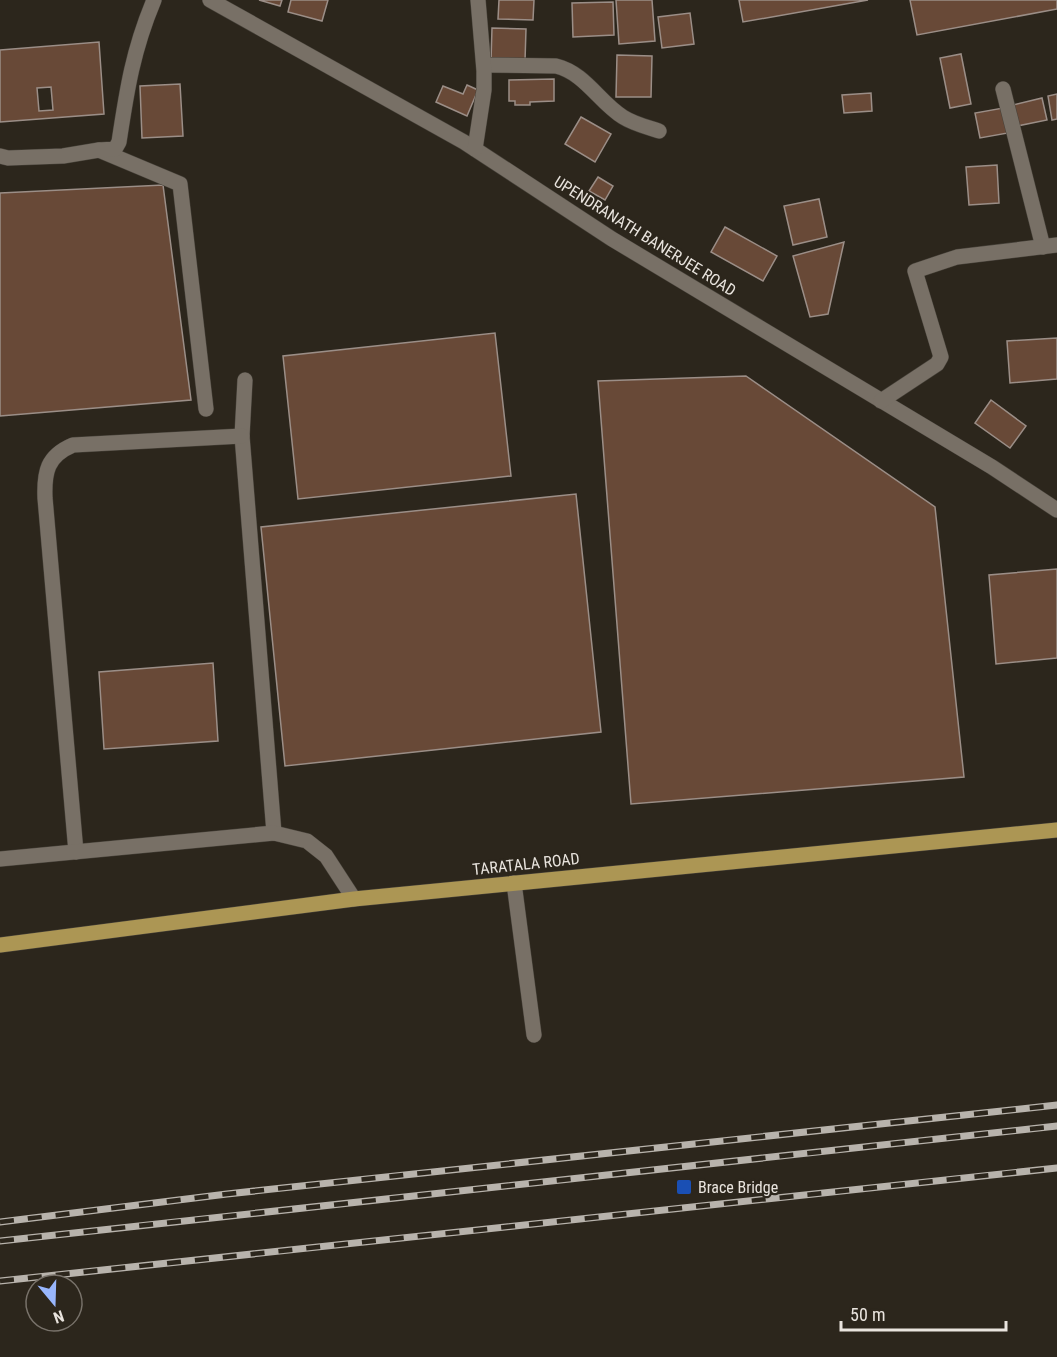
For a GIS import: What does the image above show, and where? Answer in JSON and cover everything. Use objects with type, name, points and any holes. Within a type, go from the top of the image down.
[{"type":"main road","name":"TARATALA ROAD","points":[[0,945],[354,899],[1057,830]]},
{"type":"street","points":[[0,156],[8,158],[63,156],[115,149],[118,146],[129,74],[140,32],[154,0]]},
{"type":"street","name":"UPENDRANATH BANERJEE ROAD","points":[[210,0],[474,149],[612,239],[992,467],[1057,510]]},
{"type":"street","points":[[474,149],[484,90],[478,0]]},
{"type":"street","points":[[484,66],[564,68],[575,74],[622,117],[659,131]]},
{"type":"street","points":[[881,400],[937,364],[941,357],[915,271],[957,257],[1050,246],[1003,89]]},
{"type":"street","points":[[99,150],[180,184],[206,409]]},
{"type":"street","points":[[245,380],[242,436],[274,833]]},
{"type":"street","points":[[76,852],[45,498],[44,478],[49,464],[59,451],[73,445],[242,436]]},
{"type":"street","points":[[0,859],[274,833],[307,841],[326,856],[354,899]]},
{"type":"street","points":[[514,883],[534,1035]]},
{"type":"building","points":[[259,0],[282,0],[280,6]]},
{"type":"building","points":[[291,0],[328,0],[322,21],[288,12]]},
{"type":"building","points":[[499,0],[534,0],[533,20],[498,19]]},
{"type":"building","points":[[616,0],[652,0],[655,41],[619,44]]},
{"type":"building","points":[[739,0],[868,0],[743,22]]},
{"type":"building","points":[[910,0],[1057,0],[1057,9],[917,35]]},
{"type":"building","points":[[613,2],[614,35],[573,37],[572,3]]},
{"type":"building","points":[[690,13],[694,44],[662,48],[658,17]]},
{"type":"building","points":[[492,28],[526,29],[525,61],[491,61]]},
{"type":"building","points":[[99,42],[104,114],[0,122],[0,50]],"holes":[[[51,87],[53,110],[39,111],[37,88]]]},
{"type":"building","points":[[961,54],[971,104],[950,108],[940,58]]},
{"type":"building","points":[[617,55],[652,56],[651,97],[616,97]]},
{"type":"building","points":[[554,79],[554,101],[515,105],[515,101],[509,101],[509,80]]},
{"type":"building","points":[[180,84],[183,136],[142,138],[140,86]]},
{"type":"building","points":[[467,85],[478,90],[467,116],[436,102],[443,86],[463,94]]},
{"type":"building","points":[[871,93],[872,111],[844,113],[842,95]]},
{"type":"building","points":[[1057,94],[1057,119],[1052,120],[1048,96]]},
{"type":"building","points":[[1042,98],[1047,120],[1017,126],[1013,105]]},
{"type":"building","points":[[1003,108],[1008,133],[980,138],[975,113]]},
{"type":"building","points":[[581,117],[611,134],[595,162],[565,144]]},
{"type":"building","points":[[997,165],[999,203],[969,205],[966,167]]},
{"type":"building","points":[[598,177],[613,186],[605,200],[589,191]]},
{"type":"building","points":[[163,185],[191,400],[0,416],[0,193]]},
{"type":"building","points":[[819,199],[827,237],[793,245],[784,206]]},
{"type":"building","points":[[725,227],[777,256],[763,281],[711,252]]},
{"type":"building","points":[[844,242],[828,314],[810,317],[793,256]]},
{"type":"building","points":[[495,333],[511,476],[298,499],[283,356]]},
{"type":"building","points":[[1057,338],[1057,379],[1010,383],[1007,341]]},
{"type":"building","points":[[746,376],[935,507],[964,777],[631,804],[598,381]]},
{"type":"building","points":[[991,400],[1026,426],[1010,448],[975,423]]},
{"type":"building","points":[[576,494],[601,732],[285,766],[261,527]]},
{"type":"building","points":[[1057,569],[1057,658],[996,664],[989,575]]},
{"type":"building","points":[[213,663],[218,741],[104,749],[99,672]]},
{"type":"railway","points":[[0,1222],[227,1194],[1057,1105]]},
{"type":"railway","points":[[0,1241],[1057,1126]]},
{"type":"railway","points":[[0,1281],[1057,1168]]},
{"type":"place","name":"Brace Bridge","points":[[684,1187]]}]
